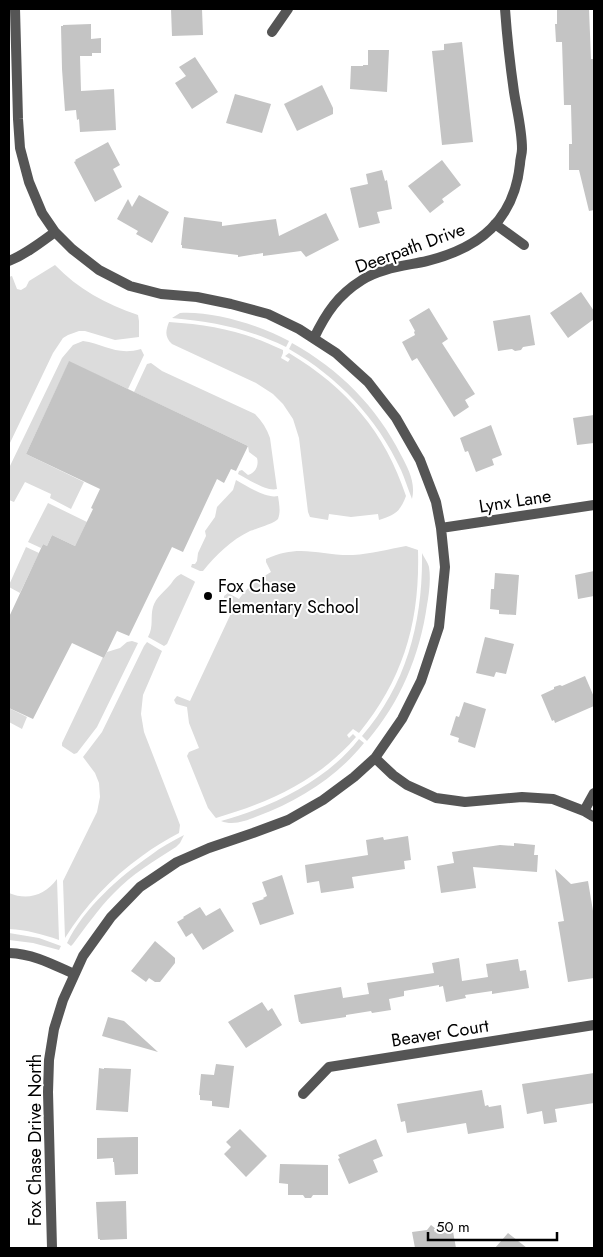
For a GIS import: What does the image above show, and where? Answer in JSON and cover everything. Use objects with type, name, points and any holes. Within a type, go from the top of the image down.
[{"type":"street","name":"Fox Chase Drive North","points":[[15,9],[20,148],[28,182],[42,213],[55,232],[72,249],[99,270],[130,286],[161,294],[197,297],[268,314],[299,329],[336,353],[368,382],[396,418],[420,460],[436,502],[441,528],[444,567],[439,627],[421,681],[402,719],[374,758],[354,777],[323,800],[297,815],[177,862],[140,887],[111,917],[83,956],[63,1000],[54,1029],[49,1060],[48,1092],[52,1248]]},
{"type":"street","points":[[272,32],[288,9]]},
{"type":"street","name":"Deerpath Drive","points":[[314,338],[333,305],[346,291],[363,279],[382,271],[448,255],[468,246],[483,236],[505,212],[519,176],[522,149],[505,9]]},
{"type":"street","points":[[495,224],[524,245]]},
{"type":"street","points":[[9,261],[39,244],[55,232]]},
{"type":"street","name":"Lynx Lane","points":[[441,528],[594,505]]},
{"type":"street","points":[[374,758],[407,785],[436,798],[465,802],[522,796],[553,799],[584,810],[594,818]]},
{"type":"street","points":[[584,810],[594,793]]},
{"type":"street","points":[[9,953],[38,958],[74,974]]},
{"type":"street","name":"Beaver Court","points":[[303,1094],[329,1067],[594,1025]]},
{"type":"shaded area","points":[[55,265],[93,295],[138,315],[139,337],[115,340],[79,331],[63,338],[53,353],[9,445],[9,277],[12,276],[17,289],[21,290],[26,287],[29,281]]},
{"type":"shaded area","points":[[180,313],[207,314],[236,320],[289,341],[286,347],[257,335],[230,327],[172,318]]},
{"type":"shaded area","points":[[169,322],[213,327],[268,343],[283,350],[281,358],[288,362],[290,359],[285,356],[289,353],[329,381],[361,414],[387,452],[406,496],[402,506],[393,514],[379,520],[378,514],[351,517],[329,514],[328,520],[310,517],[299,438],[293,419],[283,404],[273,394],[256,383],[172,344],[166,333]]},
{"type":"shaded area","points":[[83,341],[125,351],[141,349],[144,355],[128,389],[69,362],[26,454],[84,482],[71,509],[50,498],[51,494],[25,482],[14,502],[9,500],[9,468],[62,358],[73,345]]},
{"type":"shaded area","points":[[292,343],[341,377],[368,405],[391,437],[409,470],[413,487],[412,499],[401,470],[391,451],[368,416],[324,372],[289,349]]},
{"type":"shaded area","points":[[151,363],[162,371],[255,414],[260,419],[270,438],[277,489],[268,489],[238,474],[242,470],[248,475],[251,474],[257,466],[257,458],[249,452],[248,446],[134,392],[147,364]]},
{"type":"shaded area","points":[[236,480],[262,494],[278,496],[280,510],[278,519],[250,531],[230,543],[203,571],[191,567],[197,561],[198,553],[206,536],[205,531],[215,517],[217,507],[233,490]]},
{"type":"shaded area","points":[[48,503],[87,522],[75,546],[52,535],[47,546],[43,544],[41,548],[28,542]]},
{"type":"shaded area","points":[[406,546],[418,550],[416,601],[412,625],[398,670],[375,712],[359,733],[353,729],[347,735],[349,738],[353,734],[356,737],[341,752],[309,778],[274,797],[216,818],[208,808],[187,756],[189,752],[199,748],[189,723],[187,707],[176,704],[174,700],[177,696],[190,701],[234,607],[224,602],[224,596],[228,593],[239,599],[249,587],[271,572],[266,559],[278,554],[310,551],[353,555]]},
{"type":"shaded area","points":[[26,547],[39,553],[20,593],[9,587],[9,585]]},
{"type":"shaded area","points":[[422,553],[428,563],[430,581],[424,624],[414,660],[399,694],[367,741],[362,736],[378,716],[390,695],[401,673],[409,650],[419,603]]},
{"type":"shaded area","points":[[181,574],[195,582],[167,644],[164,646],[148,637],[151,629],[153,607],[158,597]]},
{"type":"shaded area","points":[[127,642],[138,643],[97,727],[77,753],[74,754],[62,746],[62,743],[103,657],[107,652],[120,648]]},
{"type":"shaded area","points":[[147,642],[162,651],[143,695],[141,714],[144,732],[180,825],[179,833],[147,853],[109,883],[81,915],[65,938],[63,881],[97,812],[100,797],[99,783],[95,773],[83,757],[102,732]]},
{"type":"shaded area","points":[[9,708],[27,717],[22,729],[9,722]]},
{"type":"shaded area","points":[[359,739],[364,743],[342,767],[316,787],[288,803],[244,821],[230,823],[221,821],[278,800],[314,780],[331,768]]},
{"type":"shaded area","points":[[184,835],[176,847],[121,886],[92,918],[73,944],[71,946],[67,943],[74,930],[103,894],[155,852]]},
{"type":"shaded area","points":[[57,879],[59,940],[22,930],[9,929],[9,893],[23,896],[36,895],[42,893]]},
{"type":"shaded area","points":[[9,933],[39,938],[61,946],[59,950],[33,943],[9,940]]},
{"type":"building","points":[[171,9],[202,9],[203,35],[172,36]]},
{"type":"building","points":[[557,9],[589,9],[594,99],[594,210],[589,211],[579,170],[569,170],[569,144],[572,144],[571,105],[564,105],[562,42],[556,42],[555,24],[557,24]]},
{"type":"building","points":[[91,24],[91,39],[101,38],[101,53],[92,53],[92,56],[80,56],[81,91],[114,89],[116,130],[80,132],[76,110],[65,111],[61,26]]},
{"type":"building","points":[[462,42],[473,142],[442,145],[432,51],[444,50],[444,44]]},
{"type":"building","points":[[368,50],[389,50],[387,92],[350,89],[351,66],[368,65]]},
{"type":"building","points":[[195,57],[218,92],[192,109],[175,83],[186,76],[179,67]]},
{"type":"building","points":[[322,85],[333,108],[333,114],[297,131],[284,104]]},
{"type":"building","points":[[235,94],[271,104],[262,133],[226,123]]},
{"type":"building","points":[[108,142],[120,165],[113,169],[122,187],[95,202],[74,162]]},
{"type":"building","points":[[442,160],[461,185],[442,199],[444,202],[430,213],[408,186]]},
{"type":"building","points":[[382,170],[385,181],[387,180],[392,209],[377,212],[380,223],[359,228],[350,188],[368,184],[366,174]]},
{"type":"building","points":[[139,195],[169,212],[152,243],[136,234],[138,231],[117,219],[128,199],[132,207]]},
{"type":"building","points":[[326,213],[339,240],[306,257],[301,251],[263,256],[263,253],[238,257],[238,255],[182,248],[181,245],[184,217],[222,222],[222,226],[276,219],[279,236]]},
{"type":"building","points":[[581,292],[594,311],[594,319],[568,338],[550,313]]},
{"type":"building","points":[[429,308],[448,339],[442,343],[475,394],[465,400],[469,407],[454,417],[417,358],[412,361],[402,342],[415,335],[409,320]]},
{"type":"building","points":[[530,315],[535,345],[523,347],[521,350],[515,351],[512,349],[498,351],[493,321]]},
{"type":"building","points":[[69,361],[248,446],[236,471],[231,469],[224,483],[217,479],[183,552],[172,547],[129,636],[117,631],[104,658],[72,643],[33,719],[9,708],[9,617],[43,544],[47,546],[52,535],[75,546],[93,509],[91,508],[100,489],[26,454]]},
{"type":"building","points":[[594,415],[594,443],[577,445],[573,418]]},
{"type":"building","points":[[491,425],[502,455],[492,459],[494,465],[476,472],[468,451],[465,452],[460,438]]},
{"type":"building","points":[[594,571],[594,596],[578,599],[575,575]]},
{"type":"building","points":[[495,573],[519,575],[516,615],[499,614],[499,610],[490,609],[491,589],[494,589]]},
{"type":"building","points":[[485,637],[514,644],[506,674],[496,672],[494,677],[476,673]]},
{"type":"building","points":[[585,676],[594,697],[594,706],[555,723],[554,720],[552,721],[541,695],[554,689],[554,687],[562,686]]},
{"type":"building","points":[[464,702],[486,709],[475,748],[458,742],[459,738],[450,735],[456,716],[459,717]]},
{"type":"building","points":[[408,836],[411,860],[404,861],[405,869],[352,877],[354,888],[321,893],[319,881],[307,883],[305,865],[368,855],[366,840],[383,837],[384,840]]},
{"type":"building","points":[[514,843],[535,845],[534,855],[538,855],[537,872],[473,867],[476,888],[441,893],[437,866],[454,863],[452,852],[500,845],[514,846]]},
{"type":"building","points":[[555,869],[571,884],[588,881],[594,917],[594,978],[568,982],[558,922],[564,921]]},
{"type":"building","points":[[282,875],[294,914],[260,925],[252,903],[267,896],[262,882]]},
{"type":"building","points":[[200,907],[206,916],[220,908],[234,931],[203,950],[192,933],[186,937],[177,922]]},
{"type":"building","points":[[155,941],[175,958],[175,963],[160,982],[155,982],[149,978],[146,982],[131,971]]},
{"type":"building","points":[[459,958],[462,981],[488,977],[486,964],[518,959],[520,971],[526,970],[529,988],[492,994],[492,991],[465,995],[466,998],[446,1002],[443,986],[439,987],[439,985],[404,991],[404,996],[389,999],[391,1010],[372,1013],[371,1011],[301,1024],[299,1022],[294,995],[341,987],[343,998],[369,994],[367,983],[434,973],[432,963]]},
{"type":"building","points":[[262,1002],[268,1011],[272,1008],[282,1025],[246,1048],[228,1022]]},
{"type":"building","points":[[108,1017],[124,1021],[158,1052],[102,1036]]},
{"type":"building","points":[[216,1064],[234,1066],[229,1108],[212,1106],[212,1101],[200,1100],[201,1074],[214,1075]]},
{"type":"building","points":[[99,1068],[131,1069],[128,1112],[96,1110]]},
{"type":"building","points":[[594,1073],[594,1103],[555,1109],[557,1122],[544,1124],[542,1111],[527,1114],[522,1084]]},
{"type":"building","points":[[482,1090],[485,1106],[501,1105],[504,1128],[468,1134],[466,1123],[407,1133],[405,1121],[401,1122],[397,1104]]},
{"type":"building","points":[[240,1129],[267,1156],[246,1177],[224,1154],[231,1147],[226,1142]]},
{"type":"building","points":[[138,1137],[138,1174],[115,1175],[113,1158],[97,1159],[97,1138]]},
{"type":"building","points":[[376,1139],[383,1156],[373,1160],[378,1172],[349,1184],[338,1155]]},
{"type":"building","points":[[280,1164],[328,1165],[328,1195],[313,1195],[311,1198],[305,1198],[303,1195],[288,1195],[288,1184],[279,1183]]},
{"type":"building","points":[[126,1201],[127,1239],[98,1239],[96,1202]]},
{"type":"building","points":[[431,1225],[436,1229],[452,1226],[456,1248],[415,1248],[412,1232],[427,1230]]},
{"type":"building","points":[[508,1233],[527,1248],[495,1248]]},
{"type":"place","name":"Fox Chase Elementary School","points":[[208,596]]}]
